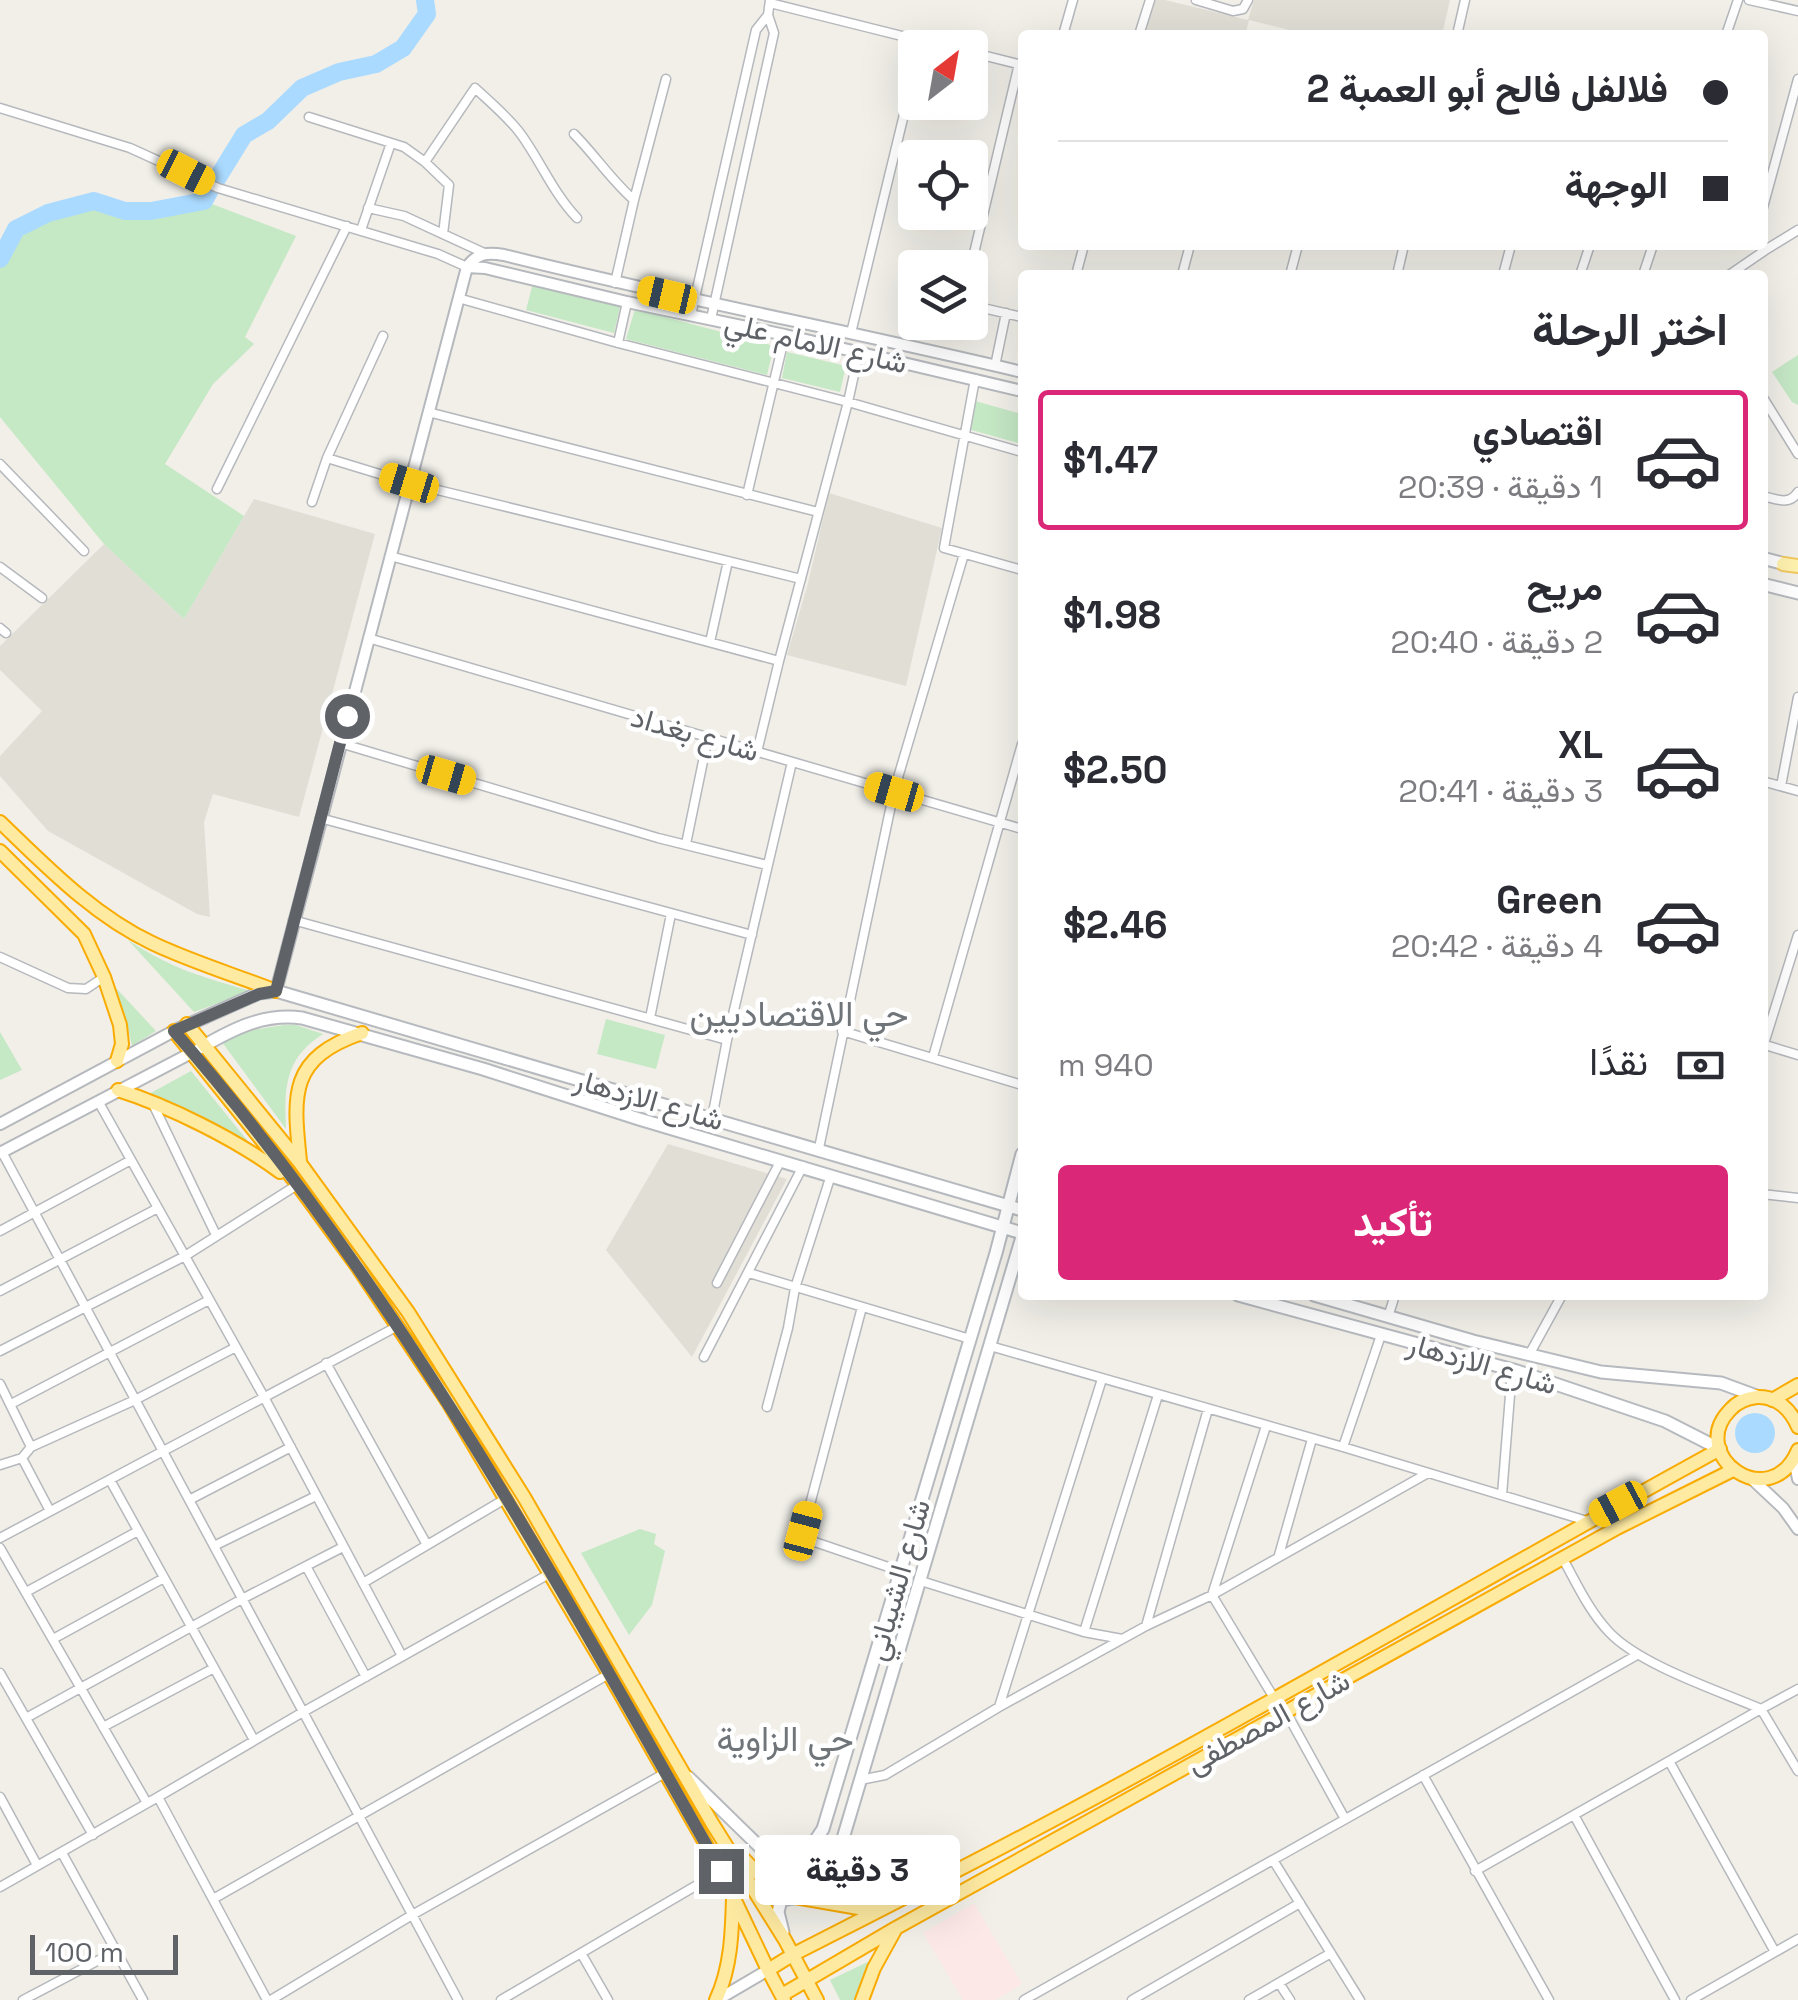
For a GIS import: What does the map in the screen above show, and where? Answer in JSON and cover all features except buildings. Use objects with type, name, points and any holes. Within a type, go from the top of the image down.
[{"type":"highway","points":[[0,822],[54,875],[96,909],[151,943],[276,991]]},
{"type":"highway","points":[[0,851],[84,934],[120,1025],[122,1044],[117,1061]]},
{"type":"highway","points":[[181,1028],[206,1044],[300,1163],[408,1312],[511,1476],[712,1823],[794,1954],[816,2000]]},
{"type":"highway","points":[[181,1028],[193,1052],[297,1184],[448,1402],[721,1871],[780,1998]]},
{"type":"highway","points":[[300,1163],[295,1110],[298,1086],[309,1065],[323,1052],[338,1041],[362,1034]]},
{"type":"highway","points":[[118,1090],[241,1146],[297,1184]]},
{"type":"highway","points":[[1796,1455],[1780,1474],[1751,1478],[1732,1470],[1724,1461],[1718,1437],[1720,1425],[1735,1405],[1798,1385]]},
{"type":"highway","points":[[1766,1398],[1784,1406],[1798,1428]]},
{"type":"highway","name":"شارع المصطفى","points":[[768,1970],[1071,1810],[1720,1448]]},
{"type":"highway","name":"شارع المصطفى","points":[[780,1998],[896,1928],[1616,1528],[1732,1470]]},
{"type":"highway","points":[[498,1485],[511,1476]]},
{"type":"highway","points":[[507,1502],[524,1498]]},
{"type":"highway","points":[[712,1823],[766,1882],[795,1898],[878,1911]]},
{"type":"highway","points":[[841,1846],[841,1884],[862,1910]]},
{"type":"highway","points":[[717,2000],[726,1980],[733,1896]]},
{"type":"highway","points":[[862,2000],[896,1928]]},
{"type":"main road","points":[[1768,560],[1798,567]]},
{"type":"main road","points":[[1768,586],[1798,593]]},
{"type":"main road","points":[[181,1028],[259,994],[276,991]]},
{"type":"main road","name":"شارع الازدهار","points":[[276,991],[1018,1209]]},
{"type":"main road","name":"شارع الازدهار","points":[[193,1052],[251,1022],[274,1017],[302,1018],[483,1069],[1018,1232]]},
{"type":"main road","points":[[596,1104],[602,1086]]},
{"type":"main road","name":"شارع الشيباني","points":[[688,1778],[779,1863],[798,1858],[823,1830],[1018,1169]]},
{"type":"main road","name":"شارع الشيباني","points":[[795,1898],[817,1894],[831,1874],[841,1846],[1018,1248]]},
{"type":"main road","name":"شارع الازدهار","points":[[1255,1300],[1512,1370],[1666,1421],[1720,1448]]},
{"type":"main road","points":[[1312,1317],[1315,1300]]},
{"type":"main road","name":"شارع الازدهار","points":[[1330,1300],[1601,1372],[1721,1383],[1766,1398]]},
{"type":"main road","points":[[874,1662],[894,1668]]},
{"type":"main road","points":[[785,1940],[779,1904],[786,1898],[795,1898]]},
{"type":"street","points":[[1065,30],[1072,0]]},
{"type":"street","points":[[1141,30],[1150,0]]},
{"type":"street","points":[[1196,0],[1234,11],[1243,9],[1248,0]]},
{"type":"street","points":[[1458,30],[1465,0]]},
{"type":"street","points":[[1728,30],[1738,0]]},
{"type":"street","points":[[1749,0],[1798,11]]},
{"type":"street","points":[[711,319],[774,33],[768,14],[770,2],[898,38]]},
{"type":"street","points":[[691,315],[756,30],[768,14]]},
{"type":"street","points":[[988,57],[1018,64]]},
{"type":"street","points":[[975,250],[1018,77]]},
{"type":"street","points":[[615,283],[666,79]]},
{"type":"street","points":[[1768,189],[1798,79]]},
{"type":"street","points":[[425,162],[475,88],[518,129],[562,203],[577,218]]},
{"type":"street","points":[[0,108],[130,148],[218,188],[438,254],[467,267]]},
{"type":"street","points":[[309,117],[404,147],[425,162],[449,185],[443,234]]},
{"type":"street","points":[[851,333],[903,120]]},
{"type":"street","points":[[574,134],[616,185],[634,200]]},
{"type":"street","points":[[361,230],[391,143]]},
{"type":"street","points":[[368,208],[404,216],[484,253]]},
{"type":"street","points":[[217,489],[347,226]]},
{"type":"street","points":[[1768,247],[1798,230]]},
{"type":"street","points":[[1735,270],[1764,250]]},
{"type":"street","points":[[276,991],[458,298],[467,267],[484,253]]},
{"type":"street","name":"شارع الامام علي","points":[[484,253],[1018,371]]},
{"type":"street","name":"شارع الامام علي","points":[[467,267],[1018,389]]},
{"type":"street","points":[[458,298],[1018,451]]},
{"type":"street","points":[[618,342],[628,302]]},
{"type":"street","points":[[988,310],[1018,317]]},
{"type":"street","points":[[995,366],[1006,314]]},
{"type":"street","points":[[748,496],[786,335]]},
{"type":"street","points":[[312,502],[326,458],[383,336]]},
{"type":"street","points":[[757,752],[858,352]]},
{"type":"street","points":[[975,379],[944,548],[1018,569]]},
{"type":"street","points":[[1768,406],[1798,454]]},
{"type":"street","points":[[428,412],[818,512]]},
{"type":"street","points":[[326,458],[409,483],[801,579]]},
{"type":"street","points":[[0,464],[84,551]]},
{"type":"street","points":[[1768,497],[1789,502],[1798,492]]},
{"type":"street","points":[[819,1148],[894,792],[964,554]]},
{"type":"street","points":[[390,556],[779,661]]},
{"type":"street","points":[[710,642],[728,561]]},
{"type":"street","points":[[0,567],[42,598]]},
{"type":"street","name":"شارع بغداد","points":[[368,638],[1018,828]]},
{"type":"street","points":[[1781,786],[1798,697]]},
{"type":"street","points":[[686,844],[708,737]]},
{"type":"street","points":[[340,743],[767,865]]},
{"type":"street","points":[[932,1056],[1018,758]]},
{"type":"street","points":[[712,1118],[792,762]]},
{"type":"street","points":[[1768,783],[1798,791]]},
{"type":"street","points":[[320,818],[752,935]]},
{"type":"street","points":[[650,1018],[671,914]]},
{"type":"street","points":[[293,920],[727,1040]]},
{"type":"street","points":[[1768,1030],[1798,934]]},
{"type":"street","points":[[0,956],[68,988],[86,989],[104,977]]},
{"type":"street","points":[[0,1124],[181,1028]]},
{"type":"street","points":[[842,1032],[1018,1084]]},
{"type":"street","points":[[1768,1047],[1798,1054]]},
{"type":"street","points":[[193,1052],[1,1152],[458,2000]]},
{"type":"street","points":[[98,1101],[264,1397],[402,1656]]},
{"type":"street","points":[[152,1103],[216,1235]]},
{"type":"street","points":[[0,1230],[131,1160]]},
{"type":"street","points":[[717,1283],[780,1160]]},
{"type":"street","points":[[704,1357],[803,1166]]},
{"type":"street","points":[[767,1407],[796,1288],[831,1175]]},
{"type":"street","points":[[0,1351],[185,1256],[297,1184]]},
{"type":"street","points":[[1768,1195],[1798,1198]]},
{"type":"street","points":[[0,1291],[158,1208]]},
{"type":"street","points":[[749,1273],[970,1340]]},
{"type":"street","points":[[11,1404],[209,1300]]},
{"type":"street","points":[[1388,1317],[1393,1300]]},
{"type":"street","points":[[1529,1355],[1559,1300]]},
{"type":"street","points":[[862,1307],[803,1531],[806,1539],[900,1572]]},
{"type":"street","points":[[0,1538],[398,1326]]},
{"type":"street","points":[[1343,1447],[1381,1335]]},
{"type":"street","points":[[990,1346],[1587,1521]]},
{"type":"street","points":[[2,1460],[22,1458],[31,1447],[136,1400],[236,1347]]},
{"type":"street","points":[[326,1363],[427,1545]]},
{"type":"street","points":[[1502,1496],[1512,1370]]},
{"type":"street","points":[[999,1707],[1102,1379]]},
{"type":"street","points":[[0,1384],[31,1447]]},
{"type":"street","points":[[1084,1632],[1158,1395]]},
{"type":"street","points":[[1146,1626],[1208,1409]]},
{"type":"street","points":[[1266,1426],[1212,1595],[1274,1698]]},
{"type":"street","points":[[1278,1556],[1312,1438]]},
{"type":"street","points":[[189,1500],[290,1447]]},
{"type":"street","points":[[1796,1455],[1798,1478]]},
{"type":"street","points":[[22,1458],[50,1511]]},
{"type":"street","points":[[860,1780],[886,1775],[999,1707],[1146,1626],[1212,1595],[1428,1472]]},
{"type":"street","points":[[1751,1478],[1798,1528]]},
{"type":"street","points":[[110,1480],[254,1740]]},
{"type":"street","points":[[214,1546],[316,1496]]},
{"type":"street","points":[[363,1583],[507,1502]]},
{"type":"street","points":[[26,1592],[138,1532]]},
{"type":"street","points":[[26,1718],[344,1546]]},
{"type":"street","points":[[0,1548],[147,1803]]},
{"type":"street","points":[[1563,1559],[1609,1632],[1636,1655],[1761,1708],[1798,1771]]},
{"type":"street","points":[[306,1566],[366,1676]]},
{"type":"street","points":[[0,1887],[550,1574]]},
{"type":"street","points":[[53,1639],[164,1578]]},
{"type":"street","points":[[920,1581],[1084,1632],[1122,1639]]},
{"type":"street","points":[[1024,2000],[1636,1655]]},
{"type":"street","points":[[104,1727],[214,1668]]},
{"type":"street","points":[[0,1673],[4,1691],[26,1718],[93,1834]]},
{"type":"street","points":[[212,1899],[608,1674]]},
{"type":"street","points":[[1475,1871],[1798,1689]]},
{"type":"street","points":[[1286,1712],[1346,1819]]},
{"type":"street","points":[[1669,1760],[1775,1952]]},
{"type":"street","points":[[158,1797],[269,2000],[665,1773]]},
{"type":"street","points":[[1423,1775],[1549,2000]]},
{"type":"street","points":[[0,1798],[36,1865]]},
{"type":"street","points":[[1574,1815],[1675,2000]]},
{"type":"street","points":[[62,1853],[143,2000]]},
{"type":"street","points":[[1272,1860],[1360,2000]]},
{"type":"street","points":[[501,2000],[721,1871]]},
{"type":"street","points":[[1132,2000],[1300,1904]]},
{"type":"street","points":[[1691,2000],[1798,1939]]},
{"type":"street","points":[[22,2000],[116,1951]]},
{"type":"street","points":[[581,1953],[608,2000]]},
{"type":"street","points":[[1249,2000],[1331,1953]]},
{"type":"street","points":[[717,2000],[768,1970]]},
{"type":"street","points":[[1279,1982],[1290,2000]]},
{"type":"shaded area","points":[[1154,0],[1248,20],[1254,0],[1450,0],[1443,30],[1290,30],[1249,20],[1246,30],[1145,30]]},
{"type":"shaded area","points":[[829,493],[942,528],[906,686],[787,655]]},
{"type":"shaded area","points":[[254,499],[375,534],[299,817],[213,794],[204,822],[210,917],[197,914],[48,831],[0,776],[0,756],[42,711],[0,670],[0,646],[104,544],[184,619]]},
{"type":"shaded area","points":[[668,1144],[787,1179],[692,1357],[606,1250]]},
{"type":"shaded area","points":[[974,1903],[1022,1984],[996,2000],[963,2000],[923,1933]]},
{"type":"green space","points":[[94,201],[125,211],[151,211],[204,201],[296,236],[245,337],[254,344],[213,384],[165,464],[244,516],[184,619],[104,544],[0,417],[0,259],[16,229],[48,213]]},
{"type":"green space","points":[[533,283],[620,307],[614,333],[526,310]]},
{"type":"green space","points":[[635,309],[774,346],[767,375],[626,339]]},
{"type":"green space","points":[[787,352],[846,366],[840,392],[782,378]]},
{"type":"green space","points":[[1798,355],[1798,405],[1772,372]]},
{"type":"green space","points":[[975,401],[1018,413],[1018,443],[968,429]]},
{"type":"green space","points":[[128,940],[188,971],[251,991],[194,1012]]},
{"type":"green space","points":[[115,987],[156,1031],[132,1046],[126,1018]]},
{"type":"green space","points":[[606,1019],[665,1035],[656,1069],[597,1054]]},
{"type":"green space","points":[[284,1025],[323,1034],[310,1043],[294,1064],[287,1087],[286,1129],[222,1042],[253,1030]]},
{"type":"green space","points":[[0,1032],[22,1070],[0,1080]]},
{"type":"green space","points":[[191,1071],[251,1145],[149,1094]]},
{"type":"green space","points":[[640,1529],[656,1534],[654,1544],[665,1551],[652,1605],[629,1635],[581,1553]]},
{"type":"green space","points":[[872,1960],[856,2000],[840,2000],[830,1980]]},
{"type":"water","points":[[1755,1413],[1769,1419],[1775,1433],[1769,1447],[1755,1453],[1741,1447],[1735,1433],[1741,1419]]},
{"type":"waterway","points":[[215,182],[244,135],[268,121],[302,88],[339,72],[376,64],[403,48],[427,14],[425,0]]},
{"type":"waterway","points":[[0,259],[16,229],[48,213],[94,201],[125,211],[151,211],[204,201],[211,188]]},
{"type":"district","name":"حي الاقتصاديين","points":[[799,1014]]},
{"type":"district","name":"حي الزاوية","points":[[785,1739]]},
{"type":"route","points":[[347,716],[276,991],[259,994],[174,1031],[297,1184],[432,1377],[721,1871]]}]
